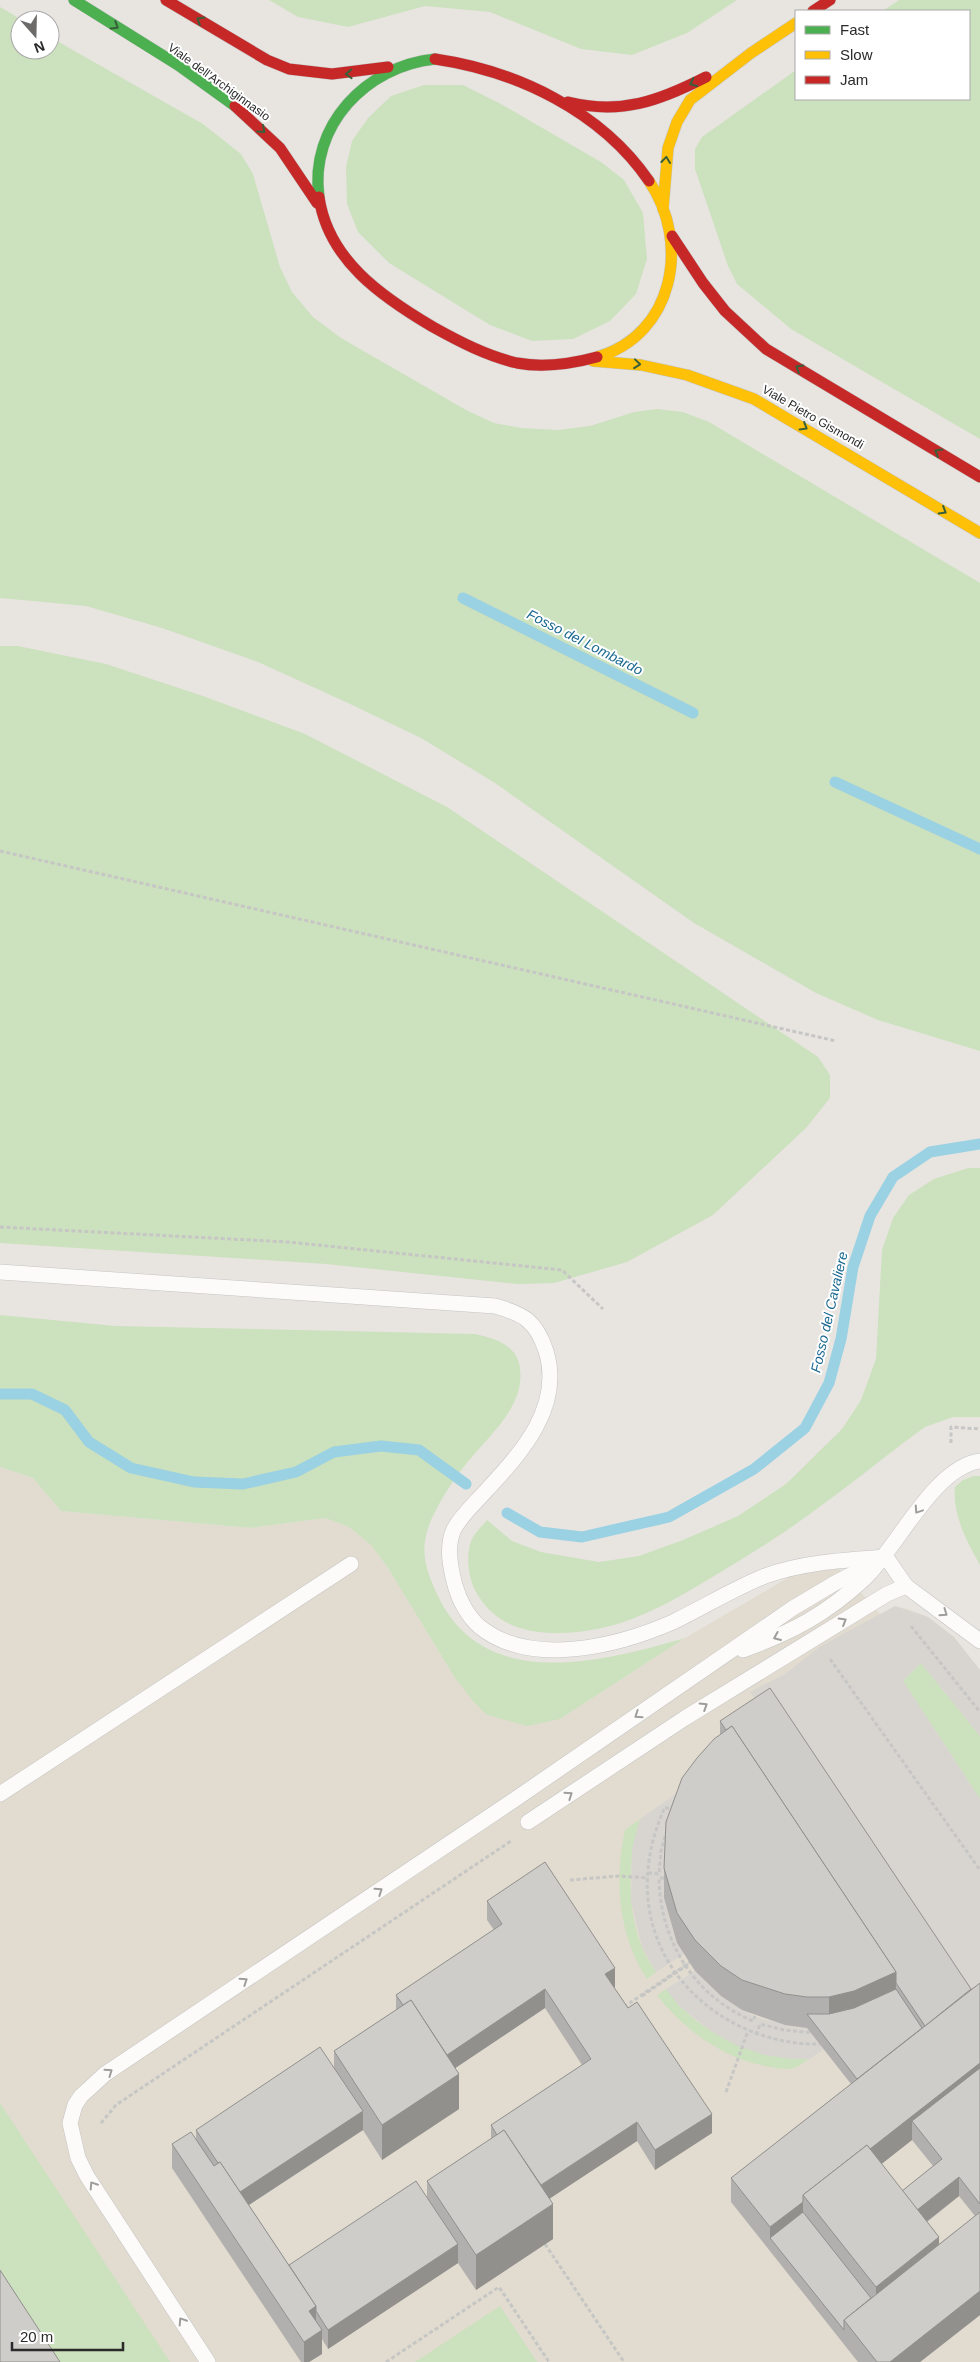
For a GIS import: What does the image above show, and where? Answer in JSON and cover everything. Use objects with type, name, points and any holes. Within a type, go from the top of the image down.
[{"type":"street","name":"Viale dell'Archiginnasio","points":[[74,0],[187,73],[253,122],[275,142],[291,162],[322,212]]},
{"type":"street","points":[[166,0],[262,57],[292,69],[328,75],[362,74],[414,61],[435,59],[468,64],[589,109],[626,108],[672,93],[751,53]]},
{"type":"street","points":[[815,10],[830,0]]},
{"type":"street","points":[[664,209],[668,148],[677,122],[690,100],[751,53],[795,24]]},
{"type":"street","points":[[414,61],[362,90],[348,102],[330,125],[318,156],[317,172],[322,212],[339,248],[361,277],[392,301],[441,332],[494,357],[518,363],[549,366],[588,361],[634,338],[650,325],[659,314],[670,285],[672,236]]},
{"type":"street","points":[[550,96],[580,113],[615,143],[643,174],[656,192],[664,209],[672,236],[704,286],[727,314],[750,337],[980,477]]},
{"type":"street","name":"Viale Pietro Gismondi","points":[[588,361],[638,364],[673,370],[744,394],[776,410],[980,533]]},
{"type":"lane","points":[[0,1272],[494,1306],[516,1312],[530,1321],[541,1336],[548,1356],[550,1375],[548,1396],[540,1420],[527,1444],[514,1461],[461,1518],[454,1530],[450,1543],[452,1575],[464,1607],[479,1626],[516,1644],[540,1650],[562,1650],[618,1640],[671,1623],[741,1586],[792,1567],[816,1562],[886,1557]]},
{"type":"lane","points":[[208,2362],[87,2176],[73,2140],[70,2123],[75,2106],[81,2096],[105,2074],[514,1800],[722,1657],[805,1625],[844,1597],[886,1557],[924,1501],[961,1467],[980,1461]]},
{"type":"lane","points":[[886,1557],[906,1586],[980,1641]]},
{"type":"lane","points":[[0,1794],[351,1564]]},
{"type":"lane","points":[[514,1800],[530,1825],[685,1718],[815,1637],[887,1594],[906,1586]]},
{"type":"path","points":[[0,851],[836,1041]]},
{"type":"path","points":[[0,1227],[288,1242],[562,1270],[603,1309]]},
{"type":"path","points":[[887,1594],[980,1712]]},
{"type":"path","points":[[815,1637],[980,1870]]},
{"type":"path","points":[[678,1806],[675,1811],[665,1807],[650,1849],[648,1876],[648,1900],[654,1924],[662,1950],[676,1972],[694,1995],[711,2010],[756,2035],[806,2044],[830,2044]]},
{"type":"path","points":[[100,2124],[103,2118],[116,2105],[530,1825]]},
{"type":"path","points":[[570,1880],[659,1874],[661,1851],[668,1827]]},
{"type":"path","points":[[664,1878],[659,1878],[659,1899],[664,1921],[672,1946],[685,1966],[702,1988],[718,2001],[753,2021],[754,2016]]},
{"type":"path","points":[[618,2011],[690,1963],[642,1996]]},
{"type":"path","points":[[756,2035],[760,2024],[784,2030],[822,2033]]},
{"type":"path","points":[[726,2092],[748,2031]]},
{"type":"path","points":[[545,2244],[624,2362]]},
{"type":"path","points":[[386,2362],[499,2287],[549,2362]]},
{"type":"shaded area","points":[[0,1467],[33,1478],[61,1511],[251,1528],[325,1518],[349,1527],[371,1545],[388,1568],[455,1678],[560,1719],[685,1638],[827,1555],[881,1615],[895,1606],[910,1610],[928,1617],[954,1637],[980,1670],[980,2362],[0,2362]]},
{"type":"shaded area","points":[[895,1606],[928,1617],[954,1637],[980,1670],[980,1736],[921,1663],[903,1681],[980,1799],[980,2006],[750,1692],[785,1674],[821,1646]]},
{"type":"shaded area","points":[[688,1785],[666,1853],[664,1874],[664,1898],[677,1943],[684,1954],[656,1972],[642,1947],[631,1902],[632,1849],[640,1819]]},
{"type":"shaded area","points":[[695,1971],[721,1996],[742,2010],[761,2019],[807,2028],[824,2049],[810,2059],[764,2055],[738,2046],[712,2032],[679,2006],[666,1989]]},
{"type":"green space","points":[[269,0],[737,0],[687,33],[632,55],[581,49],[490,12],[425,6],[348,27],[298,17]]},
{"type":"green space","points":[[899,0],[980,0],[980,439],[791,329],[737,284],[728,266],[695,169],[695,149],[702,137],[795,71],[795,100],[970,100],[970,10],[884,10]]},
{"type":"green space","points":[[0,7],[10,13],[10,60],[60,60],[60,43],[203,124],[241,154],[253,174],[280,267],[292,292],[313,317],[341,338],[466,410],[494,423],[521,428],[558,430],[590,426],[634,412],[657,409],[683,412],[709,422],[980,583],[980,1051],[878,1020],[816,993],[694,923],[495,783],[421,738],[348,703],[258,662],[162,628],[86,606],[0,598]]},
{"type":"green space","points":[[424,85],[463,85],[501,104],[601,162],[624,180],[643,213],[647,259],[636,294],[610,321],[573,339],[532,341],[490,325],[389,263],[358,232],[347,204],[346,167],[352,141],[368,118],[391,96]]},
{"type":"green space","points":[[0,646],[18,646],[106,664],[203,696],[305,734],[447,807],[818,1057],[830,1075],[830,1098],[806,1128],[713,1215],[627,1262],[554,1283],[518,1284],[326,1264],[0,1243]]},
{"type":"green space","points":[[968,1168],[980,1168],[980,1417],[953,1417],[925,1427],[774,1539],[683,1594],[643,1615],[600,1628],[577,1632],[553,1633],[518,1627],[507,1623],[489,1610],[475,1590],[469,1572],[468,1559],[471,1541],[487,1520],[512,1541],[541,1552],[599,1562],[639,1556],[683,1540],[738,1516],[786,1484],[842,1429],[861,1400],[876,1359],[882,1250],[893,1218],[909,1195],[934,1179]]},
{"type":"green space","points":[[0,1315],[116,1326],[475,1334],[503,1343],[515,1354],[519,1362],[520,1383],[513,1405],[499,1426],[452,1483],[439,1504],[428,1528],[424,1547],[426,1565],[437,1594],[457,1626],[483,1646],[514,1658],[547,1662],[582,1661],[618,1655],[685,1638],[560,1719],[527,1726],[487,1715],[455,1678],[388,1568],[371,1545],[349,1527],[325,1518],[251,1528],[61,1511],[33,1478],[0,1467]]},
{"type":"green space","points":[[980,1476],[980,1565],[962,1528],[955,1497],[955,1487],[963,1480]]},
{"type":"green space","points":[[921,1663],[980,1736],[980,1799],[903,1681]]},
{"type":"green space","points":[[640,1819],[632,1858],[631,1898],[638,1937],[656,1972],[647,1979],[637,1962],[624,1926],[619,1888],[625,1830]]},
{"type":"green space","points":[[666,1989],[686,2012],[719,2035],[773,2054],[810,2059],[794,2068],[784,2069],[753,2063],[721,2050],[693,2031],[668,2008],[657,1995]]},
{"type":"green space","points":[[0,2103],[170,2362],[40,2362],[0,2300]]},
{"type":"green space","points":[[500,2306],[537,2362],[415,2362]]},
{"type":"building","points":[[770,1688],[971,1989],[925,2026],[896,1983],[896,1972],[732,1726],[726,1730],[720,1721]]},
{"type":"building","points":[[732,1726],[896,1972],[854,1991],[829,1997],[785,1994],[742,1980],[721,1966],[695,1940],[677,1913],[664,1868],[666,1822],[682,1778],[714,1739]]},
{"type":"building","points":[[545,1862],[615,1968],[605,1974],[628,2008],[637,2002],[712,2114],[655,2150],[637,2122],[541,2185],[504,2130],[497,2135],[491,2125],[591,2059],[545,1989],[447,2055],[411,2000],[403,2005],[396,1995],[502,1924],[487,1901]]},
{"type":"building","points":[[980,1983],[980,2063],[870,2149],[867,2145],[803,2195],[803,2202],[770,2227],[731,2178]]},
{"type":"building","points":[[896,1989],[922,2028],[857,2079],[807,2014],[829,2014],[854,2008]]},
{"type":"building","points":[[411,2000],[459,2074],[382,2125],[334,2051]]},
{"type":"building","points":[[320,2047],[363,2111],[240,2192],[196,2130]]},
{"type":"building","points":[[980,2068],[980,2204],[959,2177],[917,2210],[902,2191],[942,2159],[912,2121]]},
{"type":"building","points":[[504,2130],[553,2204],[476,2255],[427,2181]]},
{"type":"building","points":[[191,2132],[214,2166],[220,2162],[316,2306],[309,2311],[322,2330],[304,2342],[172,2144]]},
{"type":"building","points":[[867,2145],[939,2237],[876,2287],[803,2195]]},
{"type":"building","points":[[416,2181],[458,2244],[328,2330],[316,2311],[316,2306],[289,2265]]},
{"type":"building","points":[[803,2212],[871,2298],[844,2320],[844,2330],[770,2238]]},
{"type":"building","points":[[980,2212],[980,2291],[890,2362],[877,2362],[844,2320]]},
{"type":"building","points":[[0,2270],[60,2362],[0,2362]]},
{"type":"waterway","name":"Fosso del Lombardo","points":[[463,598],[693,713]]},
{"type":"waterway","name":"Fosso del Lombardo","points":[[835,782],[980,849]]},
{"type":"waterway","name":"Fosso del Cavaliere","points":[[507,1513],[540,1532],[582,1537],[669,1517],[754,1469],[805,1428],[829,1383],[841,1339],[853,1267],[870,1216],[893,1177],[930,1152],[980,1144]]},
{"type":"waterway","name":"Fosso del Cavaliere","points":[[0,1394],[32,1394],[65,1410],[89,1442],[131,1468],[194,1482],[243,1484],[296,1472],[334,1452],[381,1446],[419,1450],[466,1484]]},
{"type":"traffic: fast","points":[[74,0],[178,65],[235,106]]},
{"type":"traffic: fast","points":[[319,197],[318,171],[323,146],[333,124],[347,104],[365,87],[386,74],[410,64],[435,59]]},
{"type":"traffic: slow","points":[[663,209],[668,148],[677,122],[690,100],[751,53],[795,24]]},
{"type":"traffic: slow","points":[[597,357],[623,346],[644,329],[658,308],[668,284],[671,258],[669,232],[662,205],[649,181]]},
{"type":"traffic: slow","points":[[593,361],[641,365],[687,375],[754,399],[980,533]]},
{"type":"traffic: jam","points":[[166,0],[267,60],[289,69],[332,74],[388,67]]},
{"type":"traffic: jam","points":[[815,10],[830,0]]},
{"type":"traffic: jam","points":[[435,59],[496,73],[526,84],[555,98],[607,134],[629,156],[649,181]]},
{"type":"traffic: jam","points":[[568,102],[587,106],[623,106],[656,99],[706,77]]},
{"type":"traffic: jam","points":[[235,106],[280,148],[317,203]]},
{"type":"traffic: jam","points":[[319,197],[324,219],[333,240],[360,274],[395,303],[433,327],[474,348],[495,357],[517,363],[557,364],[597,357]]},
{"type":"traffic: jam","points":[[672,236],[703,283],[725,311],[766,349],[980,477]]}]
